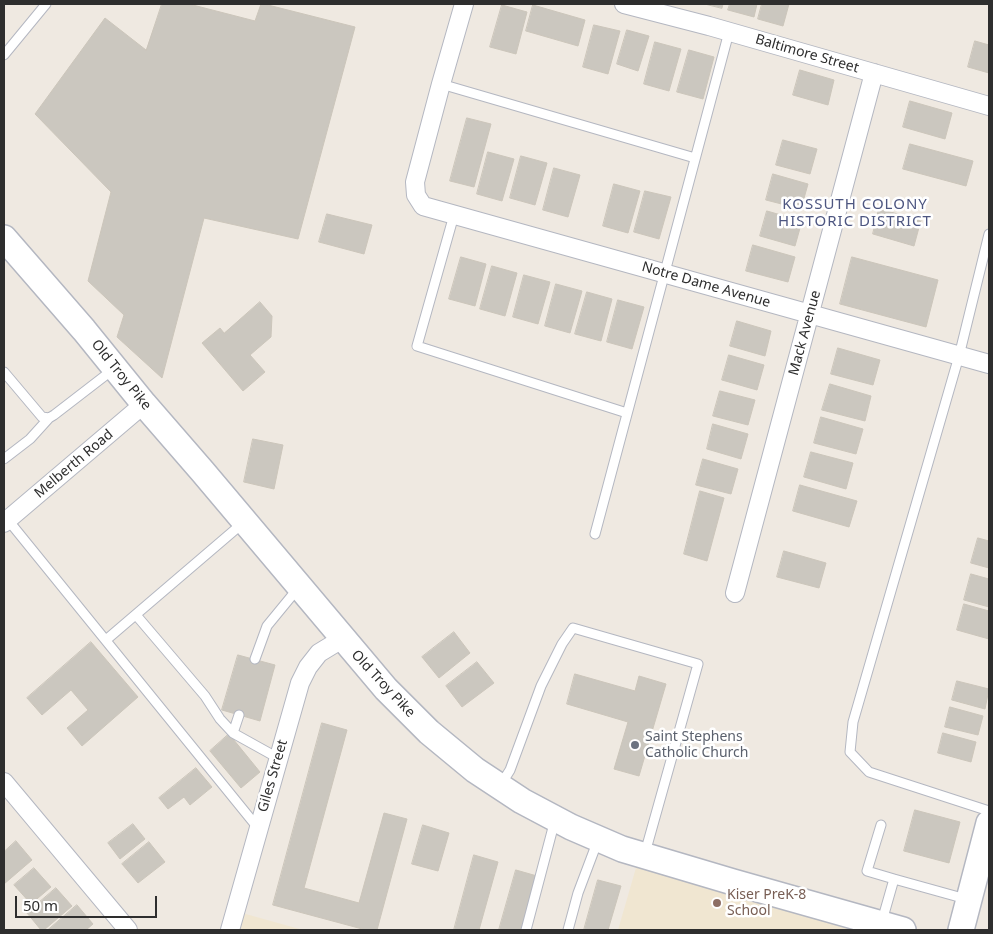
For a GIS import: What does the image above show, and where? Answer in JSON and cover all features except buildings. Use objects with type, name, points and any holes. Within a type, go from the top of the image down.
[{"type":"main road","name":"Old Troy Pike","points":[[4,238],[84,330],[144,404],[386,689],[429,732],[475,770],[522,801],[570,828],[622,849],[892,927]]},
{"type":"main road","points":[[961,930],[989,823]]},
{"type":"street","points":[[441,84],[464,4]]},
{"type":"street","name":"Baltimore Street","points":[[624,4],[989,106]]},
{"type":"street","name":"Mack Avenue","points":[[735,593],[874,73]]},
{"type":"street","name":"Notre Dame Avenue","points":[[441,84],[415,182],[416,195],[423,206],[989,364]]},
{"type":"street","name":"Melberth Road","points":[[6,522],[144,404]]},
{"type":"street","name":"Giles Street","points":[[230,930],[300,683],[308,667],[319,653],[342,638]]},
{"type":"street","points":[[4,782],[128,930]]},
{"type":"lane","points":[[4,55],[46,4]]},
{"type":"lane","points":[[594,534],[729,32]]},
{"type":"lane","points":[[441,84],[695,158]]},
{"type":"lane","points":[[454,215],[417,346],[627,413]]},
{"type":"lane","points":[[989,234],[959,356],[853,722],[850,752],[869,772],[989,811]]},
{"type":"lane","points":[[4,459],[30,439],[49,418],[115,368]]},
{"type":"lane","points":[[4,372],[42,417],[49,418]]},
{"type":"lane","points":[[6,522],[106,640],[258,828]]},
{"type":"lane","points":[[106,640],[245,522]]},
{"type":"lane","points":[[254,660],[267,626],[299,587]]},
{"type":"lane","points":[[136,614],[205,696],[220,719],[233,734],[278,758]]},
{"type":"lane","points":[[500,786],[510,770],[541,686],[562,644],[573,628],[698,664],[645,856]]},
{"type":"lane","points":[[233,734],[239,715]]},
{"type":"lane","points":[[526,930],[555,819]]},
{"type":"lane","points":[[881,825],[867,871],[970,900]]},
{"type":"lane","points":[[568,930],[578,893],[598,839]]},
{"type":"lane","points":[[892,927],[894,878]]},
{"type":"shaded area","name":"Kiser PreK-8 School","points":[[640,854],[903,930],[618,930]]},
{"type":"shaded area","points":[[235,911],[303,930],[230,930]]},
{"type":"place","name":"Saint Stephens Catholic Church","points":[[635,745]]},
{"type":"place","name":"Kiser PreK-8 School","points":[[717,903]]},
{"type":"district","name":"KOSSUTH COLONY HISTORIC DISTRICT","points":[[855,214]]}]
